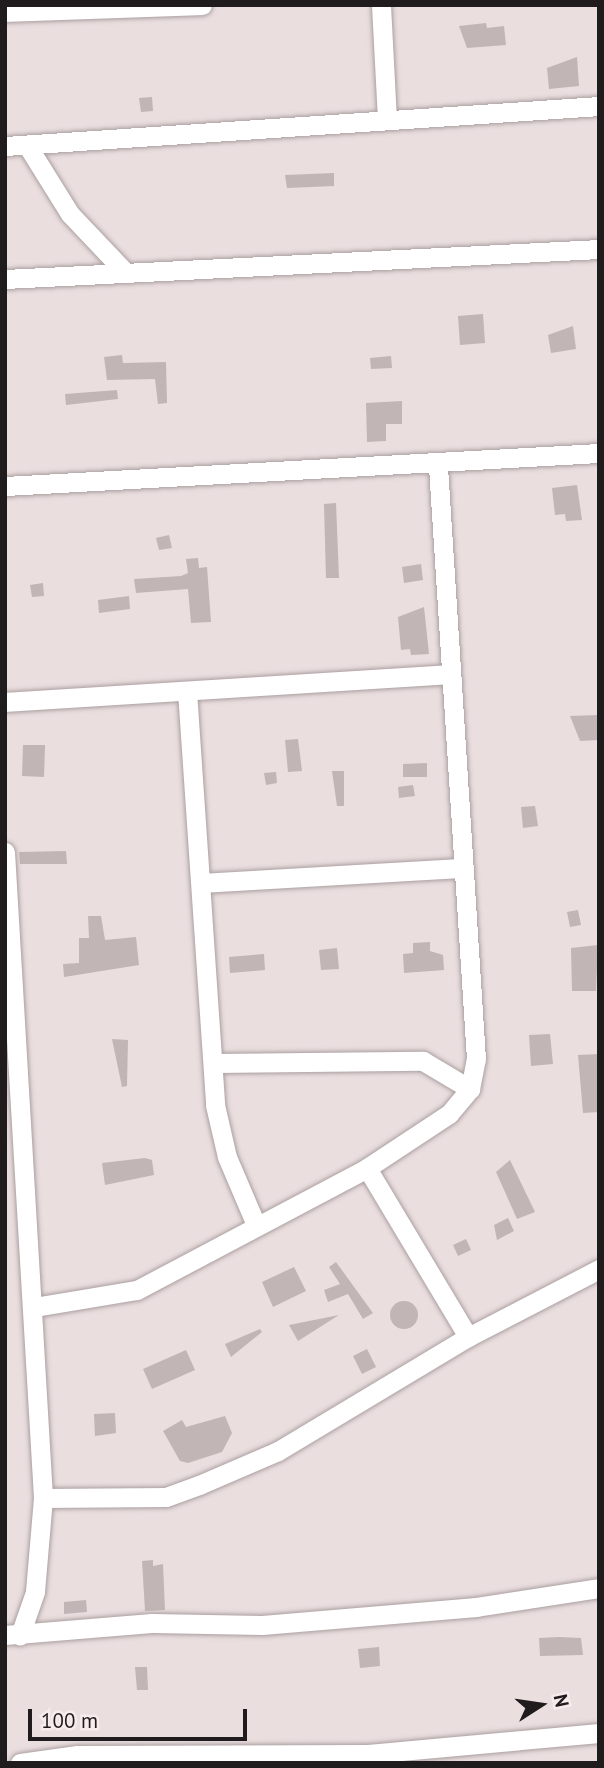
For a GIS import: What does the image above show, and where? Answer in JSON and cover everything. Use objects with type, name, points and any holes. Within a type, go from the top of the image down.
[{"type":"street","points":[[5,12],[202,5]]},
{"type":"street","points":[[381,5],[387,120]]},
{"type":"street","points":[[5,146],[599,106]]},
{"type":"street","points":[[27,145],[71,214],[126,273]]},
{"type":"street","points":[[5,279],[599,249]]},
{"type":"street","points":[[5,486],[438,467],[599,453]]},
{"type":"street","points":[[34,1307],[137,1290],[367,1168],[449,1114],[470,1089],[476,1059],[460,868],[438,467]]},
{"type":"street","points":[[5,702],[450,674]]},
{"type":"street","points":[[187,691],[215,1063],[215,1105],[227,1157],[256,1225]]},
{"type":"street","points":[[5,852],[34,1307],[43,1498],[35,1592],[12,1635]]},
{"type":"street","points":[[201,883],[460,868]]},
{"type":"street","points":[[215,1063],[423,1061],[470,1089]]},
{"type":"street","points":[[367,1168],[468,1337]]},
{"type":"street","points":[[43,1498],[177,1493],[278,1451],[468,1337],[599,1269]]},
{"type":"street","points":[[12,1635],[152,1623],[314,1620],[477,1607],[599,1588]]},
{"type":"street","points":[[20,1763],[42,1760],[517,1754],[599,1733]]},
{"type":"building","points":[[486,23],[487,28],[504,26],[506,45],[467,48],[459,26]]},
{"type":"building","points":[[577,57],[579,86],[549,89],[547,68]]},
{"type":"building","points":[[152,97],[153,111],[141,112],[139,98]]},
{"type":"building","points":[[334,173],[334,186],[287,188],[285,175]]},
{"type":"building","points":[[483,314],[485,343],[460,345],[458,316]]},
{"type":"building","points":[[573,326],[576,349],[551,353],[548,335]]},
{"type":"building","points":[[122,355],[123,363],[166,362],[167,403],[158,404],[155,379],[107,380],[104,357]]},
{"type":"building","points":[[391,356],[392,368],[371,369],[370,358]]},
{"type":"building","points":[[117,390],[118,399],[66,405],[65,394]]},
{"type":"building","points":[[402,401],[402,424],[386,424],[386,441],[367,442],[366,403]]},
{"type":"building","points":[[577,485],[582,520],[566,521],[565,514],[555,515],[552,488]]},
{"type":"building","points":[[336,503],[339,578],[326,578],[324,504]]},
{"type":"building","points":[[169,535],[172,548],[159,550],[156,538]]},
{"type":"building","points":[[198,558],[199,568],[207,567],[211,622],[191,623],[188,589],[136,593],[134,579],[181,576],[188,573],[186,559]]},
{"type":"building","points":[[421,564],[423,580],[404,583],[402,567]]},
{"type":"building","points":[[43,583],[44,596],[32,597],[30,585]]},
{"type":"building","points":[[129,596],[130,609],[99,613],[98,600]]},
{"type":"building","points":[[424,607],[429,654],[411,655],[410,649],[401,650],[398,617]]},
{"type":"building","points":[[599,715],[599,740],[580,741],[570,716]]},
{"type":"building","points":[[298,739],[302,771],[288,772],[285,740]]},
{"type":"building","points":[[23,745],[45,745],[44,777],[22,776]]},
{"type":"building","points":[[427,763],[427,777],[403,777],[403,764]]},
{"type":"building","points":[[332,771],[344,771],[344,806],[337,806]]},
{"type":"building","points":[[276,772],[277,783],[266,785],[264,773]]},
{"type":"building","points":[[413,785],[415,796],[399,798],[398,787]]},
{"type":"building","points":[[535,806],[538,826],[523,828],[521,807]]},
{"type":"building","points":[[66,851],[67,864],[20,864],[19,852]]},
{"type":"building","points":[[578,910],[581,925],[570,927],[567,912]]},
{"type":"building","points":[[88,916],[101,916],[105,940],[136,937],[139,965],[64,977],[63,964],[79,963],[79,938],[89,938]]},
{"type":"building","points":[[430,942],[430,951],[443,955],[444,970],[404,973],[403,954],[413,953],[413,943]]},
{"type":"building","points":[[598,945],[596,991],[572,991],[571,948]]},
{"type":"building","points":[[337,948],[339,969],[321,970],[319,950]]},
{"type":"building","points":[[264,954],[265,970],[230,973],[229,957]]},
{"type":"building","points":[[550,1034],[553,1064],[531,1066],[529,1035]]},
{"type":"building","points":[[112,1039],[128,1040],[127,1086],[122,1087]]},
{"type":"building","points":[[599,1054],[599,1112],[583,1113],[578,1055]]},
{"type":"building","points":[[145,1158],[152,1160],[154,1175],[105,1185],[102,1163]]},
{"type":"building","points":[[510,1160],[535,1212],[517,1219],[496,1172]]},
{"type":"building","points":[[508,1218],[514,1231],[497,1240],[494,1225]]},
{"type":"building","points":[[466,1239],[471,1250],[458,1256],[453,1245]]},
{"type":"building","points":[[336,1262],[373,1313],[363,1319],[348,1294],[328,1302],[324,1290],[340,1284],[329,1267]]},
{"type":"building","points":[[294,1267],[306,1291],[273,1307],[262,1282]]},
{"type":"building","points":[[404,1301],[414,1305],[418,1315],[414,1325],[404,1329],[394,1325],[390,1315],[394,1305]]},
{"type":"building","points":[[339,1315],[298,1341],[289,1325]]},
{"type":"building","points":[[260,1329],[262,1332],[231,1357],[225,1344]]},
{"type":"building","points":[[367,1349],[376,1367],[362,1374],[353,1356]]},
{"type":"building","points":[[186,1350],[195,1370],[152,1389],[143,1369]]},
{"type":"building","points":[[115,1413],[116,1433],[95,1436],[94,1414]]},
{"type":"building","points":[[225,1416],[232,1433],[222,1452],[188,1463],[180,1461],[163,1431],[182,1420],[186,1427]]},
{"type":"building","points":[[153,1560],[153,1566],[163,1564],[165,1610],[145,1611],[142,1561]]},
{"type":"building","points":[[86,1600],[87,1612],[64,1614],[64,1602]]},
{"type":"building","points":[[539,1638],[581,1638],[583,1655],[540,1656]]},
{"type":"building","points":[[379,1647],[380,1666],[360,1668],[358,1649]]},
{"type":"building","points":[[135,1667],[147,1667],[148,1690],[137,1690]]}]
